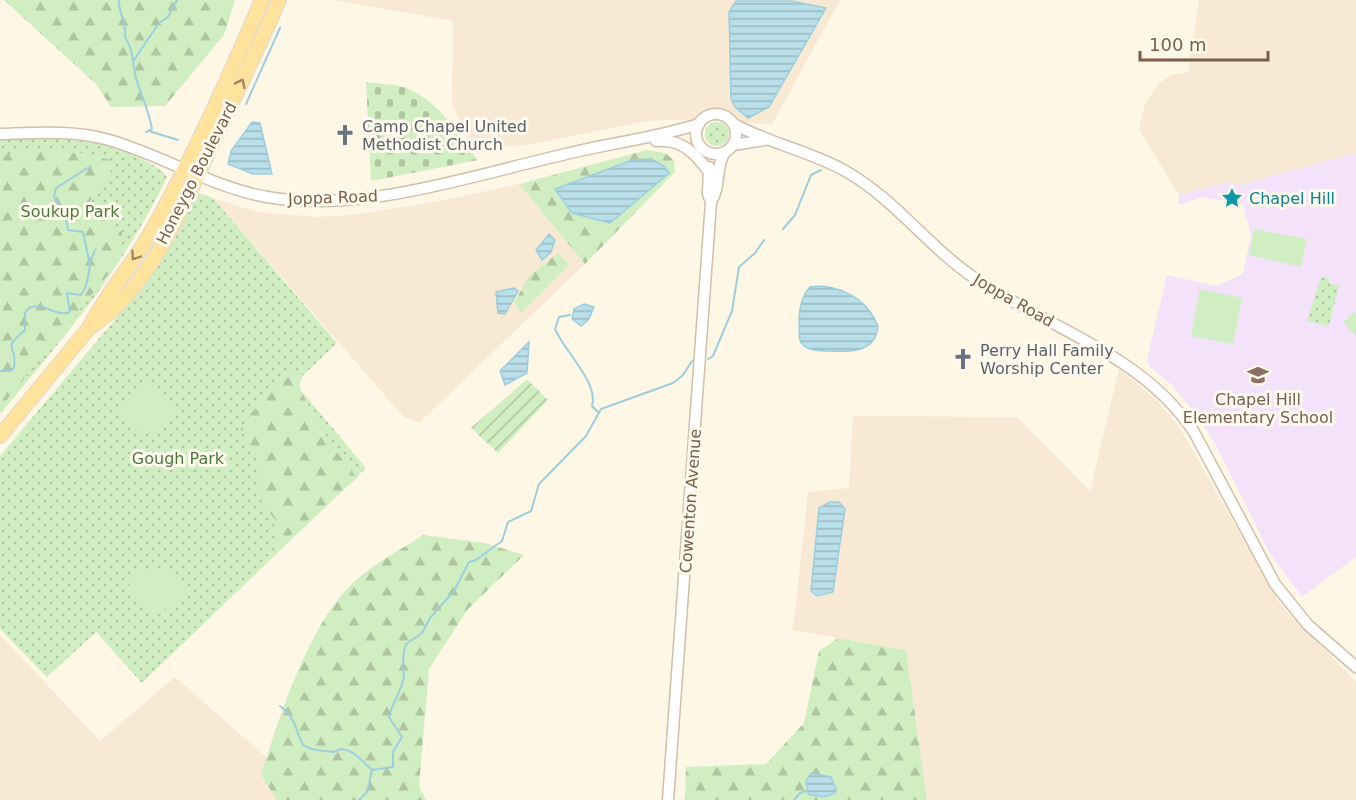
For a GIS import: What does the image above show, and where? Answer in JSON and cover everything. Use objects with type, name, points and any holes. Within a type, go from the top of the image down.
[{"type":"main road","name":"Honeygo Boulevard","points":[[0,436],[88,328],[99,308],[151,233],[214,108],[262,0]]},
{"type":"main road","name":"Honeygo Boulevard","points":[[88,328],[110,315],[138,280],[165,239],[198,174],[279,0]]},
{"type":"street","name":"Joppa Road","points":[[0,134],[66,133],[99,137],[267,197],[307,200],[349,199],[416,189],[629,140],[670,133],[699,124],[706,116],[717,114],[727,117],[734,124],[765,140],[804,151],[848,172],[888,201],[975,279],[1113,355],[1146,379],[1184,417],[1194,432],[1275,584],[1308,625],[1356,667]]},
{"type":"street","points":[[699,124],[698,141],[706,151]]},
{"type":"street","points":[[729,148],[736,135],[734,124]]},
{"type":"street","name":"Joppa Road","points":[[670,133],[698,141]]},
{"type":"street","points":[[629,140],[634,144],[661,140],[680,143],[693,151],[709,172]]},
{"type":"street","name":"Joppa Road","points":[[706,151],[712,153],[765,140]]},
{"type":"street","name":"Cowenton Avenue","points":[[711,202],[716,194],[719,166],[729,148]]},
{"type":"street","name":"Cowenton Avenue","points":[[668,800],[711,202],[708,194],[709,172],[706,151]]},
{"type":"shaded area","points":[[333,0],[840,0],[772,124],[698,119],[647,121],[527,145],[477,150],[466,135],[452,104],[453,21]]},
{"type":"shaded area","points":[[1199,0],[1356,0],[1356,153],[1239,185],[1227,182],[1179,195],[1139,129],[1145,104],[1158,84],[1171,75],[1188,72]]},
{"type":"shaded area","name":"Chapel Hill Elementary School","points":[[1356,153],[1356,557],[1302,597],[1270,554],[1216,445],[1197,416],[1172,385],[1149,366],[1147,359],[1167,275],[1217,286],[1243,274],[1251,235],[1243,204],[1201,197],[1183,204],[1178,203],[1179,195],[1228,182],[1239,185]]},
{"type":"shaded area","points":[[519,184],[585,264],[419,423],[403,416],[213,198],[257,212],[316,217],[350,215],[430,203]]},
{"type":"shaded area","points":[[1119,369],[1155,399],[1178,425],[1280,604],[1356,682],[1356,800],[927,800],[906,650],[793,630],[808,492],[849,488],[853,416],[1017,417],[1090,491]]},
{"type":"shaded area","points":[[0,635],[100,741],[175,677],[267,758],[261,775],[277,800],[0,800]]},
{"type":"green space","points":[[4,0],[235,0],[224,35],[165,106],[111,107],[96,84]]},
{"type":"green space","points":[[366,82],[399,86],[420,95],[448,120],[478,160],[371,181]]},
{"type":"green space","points":[[717,122],[725,126],[729,134],[725,142],[717,146],[709,142],[705,134],[709,126]]},
{"type":"green space","name":"Soukup Park","points":[[28,137],[83,141],[103,145],[129,153],[152,164],[167,177],[150,211],[112,272],[70,329],[0,414],[0,138]]},
{"type":"green space","name":"Soukup Park","points":[[24,150],[85,153],[117,162],[86,207],[122,232],[122,257],[0,408],[0,156]]},
{"type":"green space","points":[[647,150],[665,153],[674,160],[675,172],[585,264],[519,184]]},
{"type":"green space","name":"Gough Park","points":[[199,193],[213,198],[337,343],[295,383],[366,468],[142,683],[96,632],[47,677],[0,629],[0,456],[139,291],[170,246]]},
{"type":"green space","points":[[1254,229],[1307,239],[1301,267],[1249,255]]},
{"type":"green space","points":[[558,253],[569,265],[521,313],[514,303],[529,276]]},
{"type":"green space","points":[[1321,277],[1329,278],[1330,284],[1339,286],[1329,326],[1307,321]]},
{"type":"green space","points":[[1200,289],[1242,298],[1233,344],[1191,336]]},
{"type":"green space","points":[[1356,311],[1356,336],[1343,322]]},
{"type":"green space","points":[[294,371],[303,375],[299,385],[317,422],[357,478],[276,548],[276,521],[256,493],[261,468],[241,429],[251,413]]},
{"type":"green space","points":[[527,379],[548,400],[498,453],[471,428]]},
{"type":"green space","points":[[143,381],[177,407],[167,423],[150,434],[132,426],[120,410]]},
{"type":"green space","points":[[423,535],[485,543],[524,555],[468,609],[429,669],[419,786],[426,800],[277,800],[261,775],[286,701],[308,648],[321,624],[336,603],[359,578]]},
{"type":"green space","points":[[157,567],[176,575],[186,594],[153,618],[126,589],[139,572]]},
{"type":"green space","points":[[838,638],[906,650],[927,800],[685,800],[686,767],[766,764],[804,723],[819,651]]},
{"type":"water","points":[[736,1],[792,1],[826,8],[769,107],[748,118],[736,108],[731,99],[729,12]]},
{"type":"water","points":[[252,122],[260,123],[272,174],[253,174],[228,164],[231,151]]},
{"type":"water","points":[[651,159],[664,166],[669,173],[610,223],[572,213],[555,189],[632,160]]},
{"type":"water","points":[[549,234],[555,240],[551,252],[542,260],[536,250]]},
{"type":"water","points":[[820,286],[847,293],[868,309],[878,326],[876,335],[867,346],[853,351],[823,351],[808,348],[801,343],[799,312],[801,303],[810,287]]},
{"type":"water","points":[[514,288],[518,291],[505,314],[498,313],[496,292]]},
{"type":"water","points":[[584,304],[594,307],[589,319],[581,326],[572,319],[574,309]]},
{"type":"water","points":[[529,342],[527,373],[505,385],[500,371]]},
{"type":"water","points":[[830,502],[839,502],[845,509],[833,592],[817,596],[811,591],[819,508]]},
{"type":"water","points":[[811,773],[831,777],[836,789],[835,793],[824,797],[808,794],[806,781]]},
{"type":"waterway","points":[[119,0],[125,37],[130,47],[136,78],[151,122],[152,129],[146,132]]},
{"type":"waterway","points":[[134,60],[159,23],[168,17],[177,0]]},
{"type":"waterway","points":[[246,104],[280,28]]},
{"type":"waterway","points":[[149,131],[178,140]]},
{"type":"waterway","points":[[90,265],[83,232],[68,230],[66,219],[54,196],[56,188],[91,166]]},
{"type":"waterway","points":[[783,229],[795,215],[811,175],[821,170]]},
{"type":"waterway","points":[[708,359],[713,356],[732,311],[739,267],[755,253],[764,240]]},
{"type":"waterway","points":[[0,371],[10,371],[14,368],[12,345],[25,330],[25,313],[29,308],[34,306],[60,313],[70,312],[67,293],[81,295],[87,283],[91,260],[96,249]]},
{"type":"waterway","points":[[570,315],[559,317],[555,329],[586,378],[593,397],[592,406],[599,413]]},
{"type":"waterway","points":[[280,706],[291,717],[302,744],[308,748],[334,752],[344,749],[359,758],[372,770],[393,767],[393,752],[402,737],[389,717],[404,676],[403,657],[406,644],[422,633],[430,618],[454,591],[469,562],[476,560],[502,541],[508,522],[531,511],[539,484],[586,436],[601,409],[673,383],[683,375],[692,361]]},
{"type":"waterway","points":[[359,800],[367,792],[372,770]]},
{"type":"waterway","points":[[794,800],[800,793],[806,791]]},
{"type":"place","name":"Camp Chapel United Methodist Church","points":[[345,135]]},
{"type":"place","name":"Chapel Hill","points":[[1232,198]]},
{"type":"place","name":"Perry Hall Family Worship Center","points":[[963,359]]},
{"type":"place","name":"Chapel Hill Elementary School","points":[[1258,375]]}]
